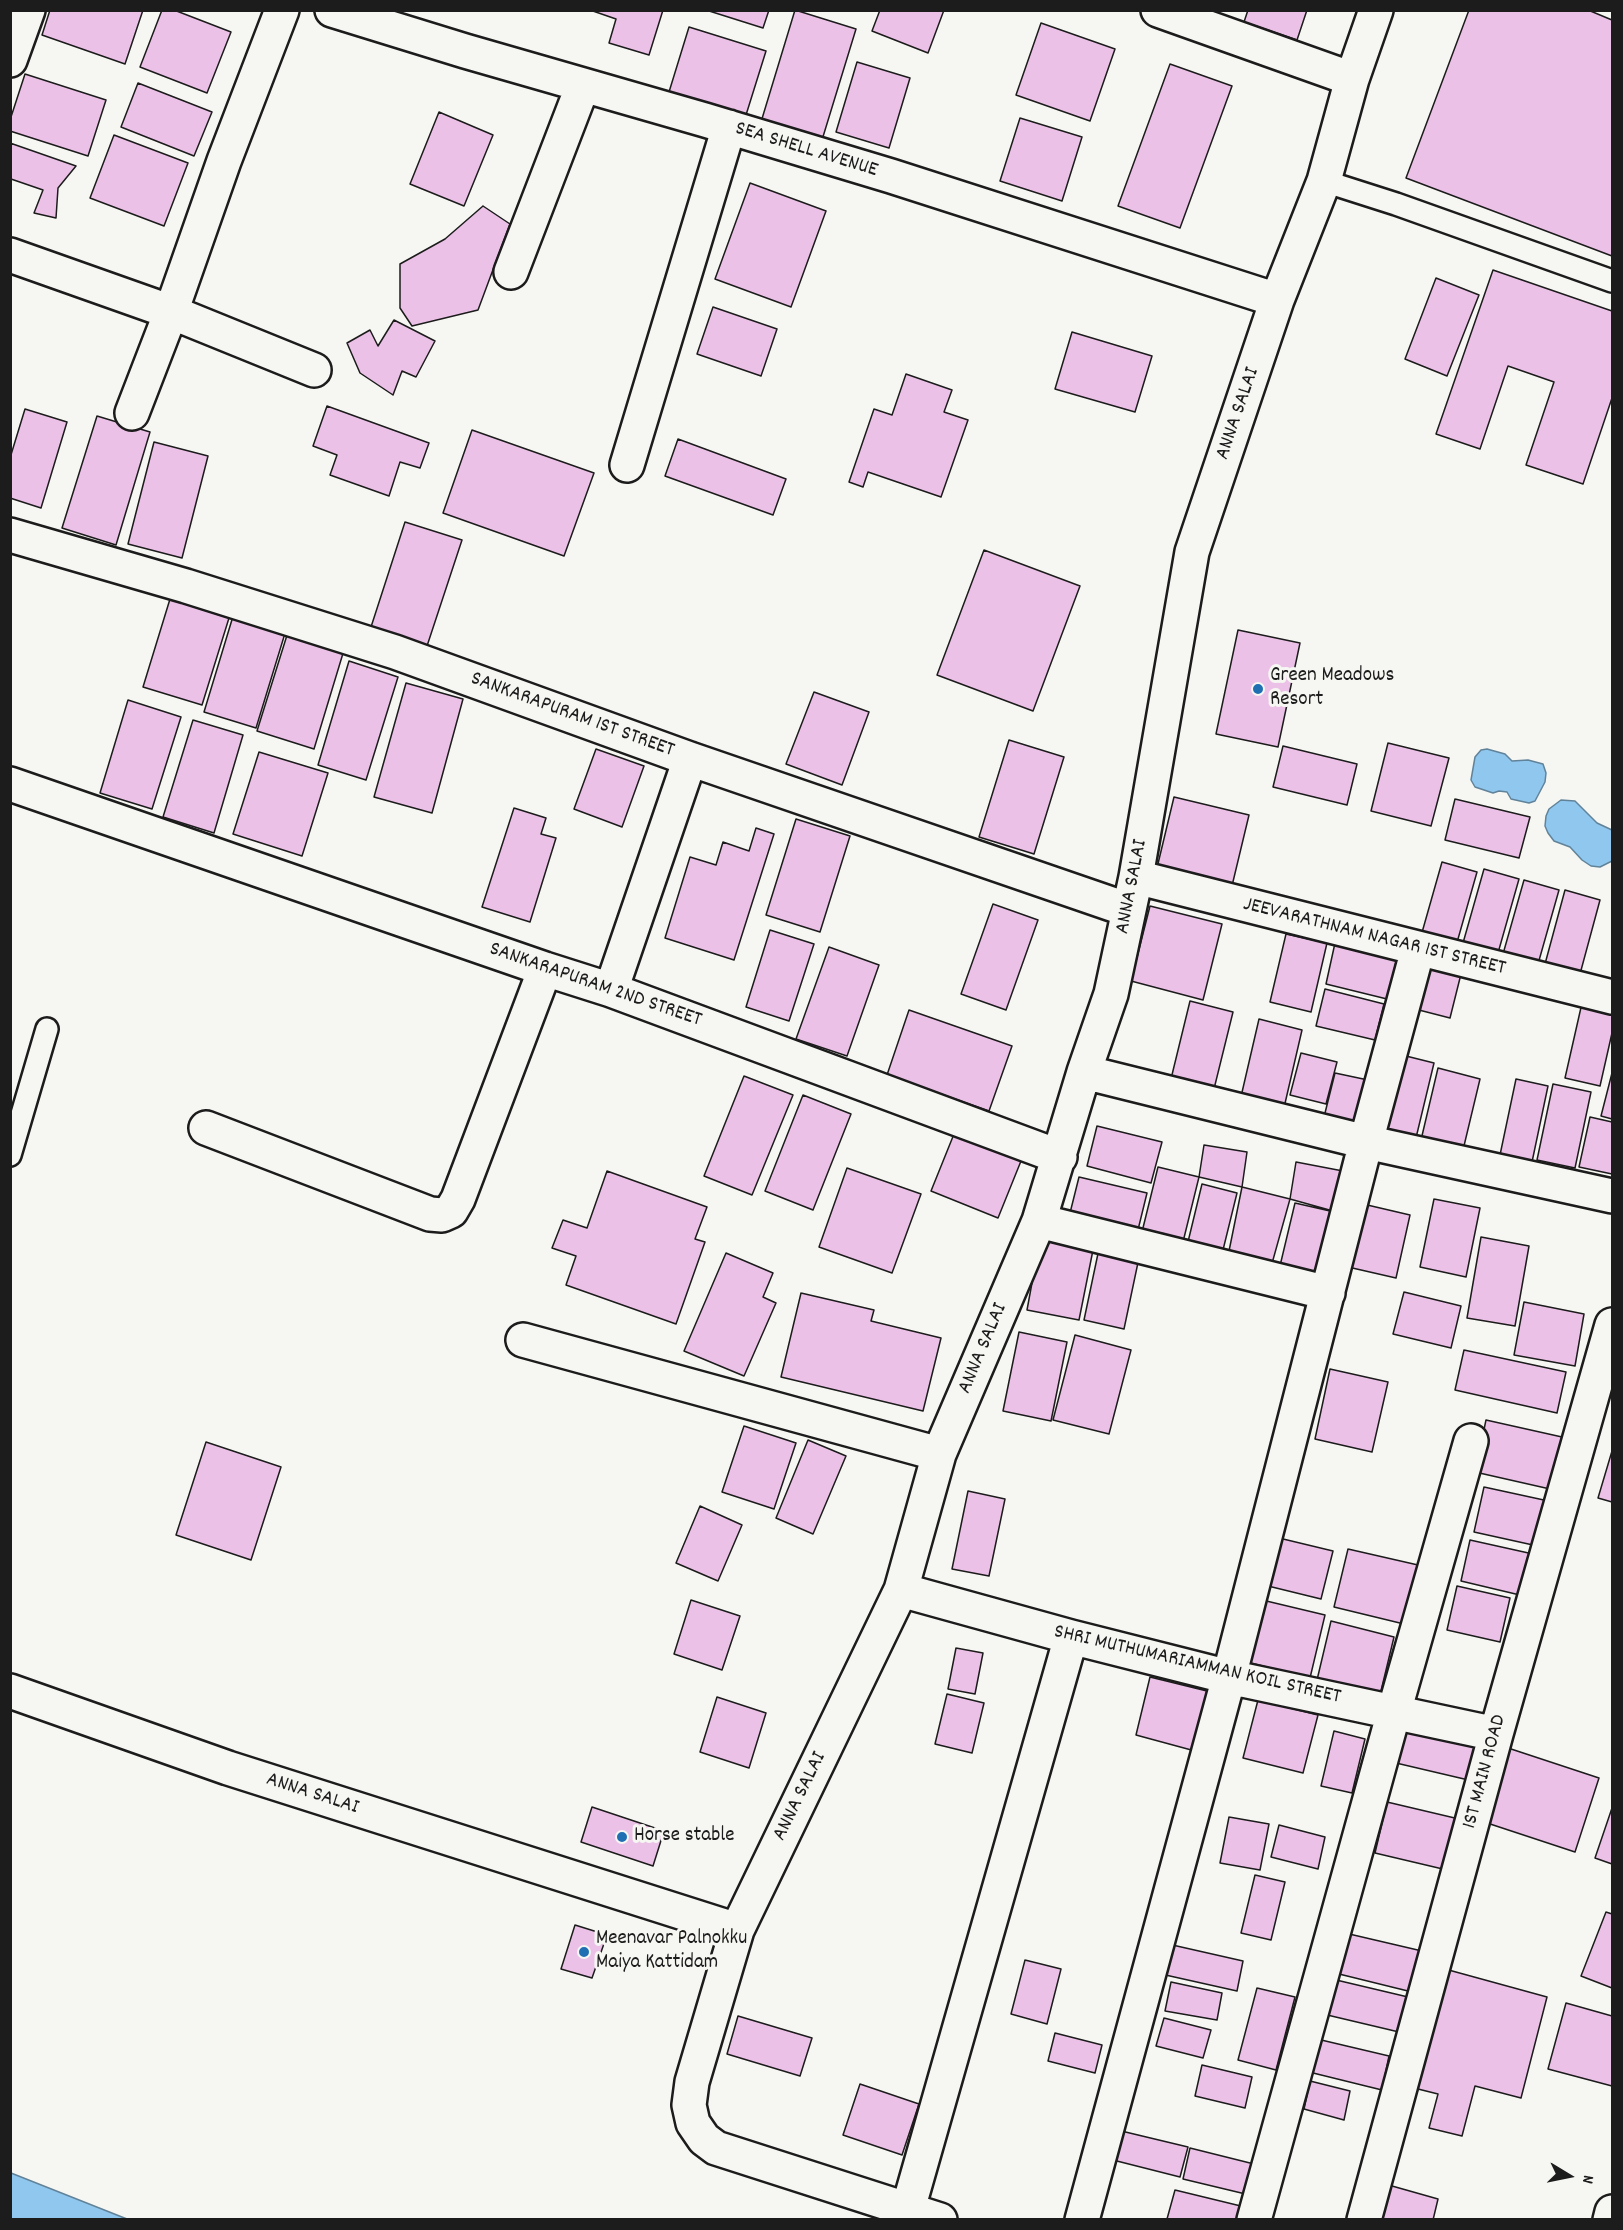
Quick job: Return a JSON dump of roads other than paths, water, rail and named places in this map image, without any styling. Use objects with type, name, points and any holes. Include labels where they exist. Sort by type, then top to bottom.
[{"type":"street","points":[[10,60],[28,10]]},
{"type":"street","points":[[132,413],[282,10]]},
{"type":"street","name":"SEA SHELL AVENUE","points":[[332,10],[729,127],[1102,242],[1277,300]]},
{"type":"street","points":[[1158,10],[1352,79]]},
{"type":"street","name":"ANNA SALAI","points":[[10,1691],[228,1768],[737,1930],[901,1590],[939,1454],[1039,1221],[1084,1072],[1111,994],[1136,877],[1192,552],[1277,300],[1324,181],[1352,79],[1376,10]]},
{"type":"street","points":[[511,272],[582,85]]},
{"type":"street","points":[[627,465],[729,127]]},
{"type":"street","points":[[10,255],[171,312],[314,370]]},
{"type":"street","name":"SANKARAPURAM 1ST STREET","points":[[10,535],[186,586],[395,652],[690,759],[1129,910]]},
{"type":"street","points":[[611,990],[690,759]]},
{"type":"street","name":"SANKARAPURAM 2ND STREET","points":[[10,784],[611,990],[1060,1157]]},
{"type":"street","name":"JEEVARATHNAM NAGAR 1ST STREET","points":[[1136,877],[1418,950],[1612,997]]},
{"type":"street","points":[[1082,2220],[1229,1677],[1366,1142],[1418,950]]},
{"type":"street","points":[[206,1128],[430,1214],[442,1215],[451,1210],[462,1188],[545,969]]},
{"type":"street","points":[[1084,1072],[1366,1142],[1612,1196]]},
{"type":"street","points":[[1039,1221],[1328,1293]]},
{"type":"street","name":"1ST MAIN ROAD","points":[[1364,2220],[1496,1734],[1612,1325]]},
{"type":"street","points":[[523,1340],[939,1454]]},
{"type":"street","points":[[1254,2220],[1471,1441]]},
{"type":"street","name":"SHRI MUTHUMARIAMMAN KOIL STREET","points":[[901,1590],[1071,1637],[1229,1677],[1496,1734]]},
{"type":"street","points":[[908,2209],[1071,1637]]},
{"type":"street","points":[[737,1930],[693,2082],[689,2105],[693,2123],[704,2139],[716,2148],[940,2220]]},
{"type":"street","points":[[1610,2220],[1612,2212]]},
{"type":"lane","points":[[1324,181],[1396,204],[1612,281]]},
{"type":"lane","points":[[10,1155],[47,1029]]},
{"type":"water","points":[[1487,749],[1505,754],[1512,761],[1528,760],[1543,764],[1546,773],[1545,782],[1535,801],[1529,803],[1511,799],[1507,792],[1493,793],[1475,787],[1471,780],[1475,757],[1481,750]]},
{"type":"water","points":[[1561,800],[1575,801],[1597,823],[1612,830],[1612,861],[1600,867],[1591,866],[1570,847],[1554,841],[1545,826],[1546,816],[1549,809]]},
{"type":"water","points":[[11,2173],[127,2219],[11,2219]]},
{"type":"place","name":"Green Meadows Resort","points":[[1258,689]]},
{"type":"place","name":"Horse stable","points":[[622,1837]]},
{"type":"place","name":"Meenavar Palnokku Maiya Kattidam","points":[[584,1952]]}]
